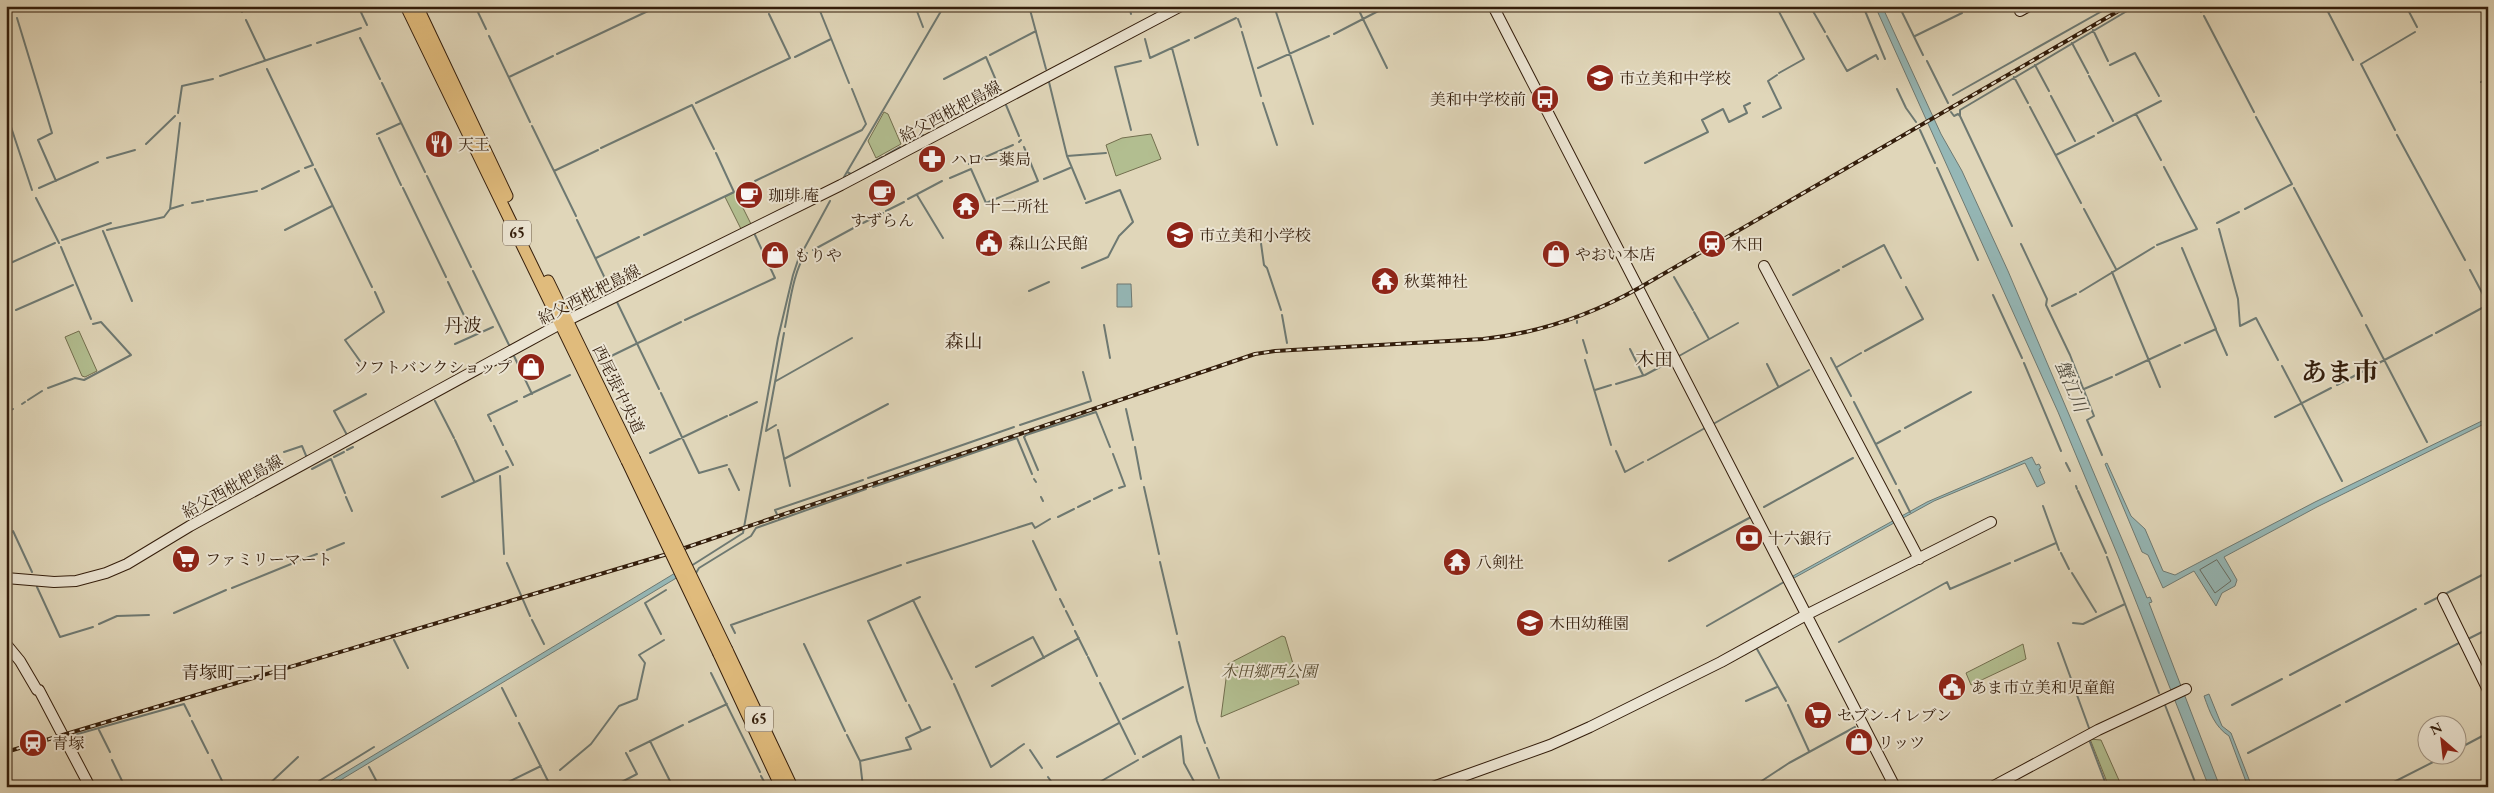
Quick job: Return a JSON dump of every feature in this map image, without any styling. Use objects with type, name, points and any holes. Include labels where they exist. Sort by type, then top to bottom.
[{"type":"main road","name":"西尾張中央道","points":[[406,6],[564,322]]},
{"type":"main road","name":"西尾張中央道","points":[[416,6],[630,460],[723,652],[792,787]]},
{"type":"main road","name":"西尾張中央道","points":[[723,652],[781,787]]},
{"type":"street","name":"給父西枇杷島線","points":[[6,578],[54,582],[76,581],[106,573],[564,322],[841,186],[1181,6]]},
{"type":"street","points":[[1493,6],[1895,787]]},
{"type":"street","points":[[1764,266],[1919,559]]},
{"type":"street","points":[[1433,787],[1550,745],[1590,727],[1721,662],[1806,614],[1991,522]]},
{"type":"street","points":[[2443,598],[2488,690]]},
{"type":"street","points":[[6,644],[20,661],[37,690],[39,690],[90,787]]},
{"type":"street","points":[[1992,787],[2098,730],[2186,689]]},
{"type":"green space","points":[[884,112],[888,114],[901,144],[876,158],[868,141]]},
{"type":"green space","points":[[1151,134],[1161,159],[1116,176],[1106,145],[1122,138]]},
{"type":"green space","points":[[735,192],[752,226],[742,231],[725,197]]},
{"type":"green space","points":[[79,331],[97,371],[85,377],[82,376],[65,337]]},
{"type":"green space","name":"木田郷西公園","points":[[1282,636],[1285,637],[1299,684],[1221,717],[1228,664]]},
{"type":"green space","points":[[2023,644],[2026,659],[1971,685],[1966,673]]},
{"type":"green space","points":[[2090,739],[2101,740],[2122,787],[2109,787]]},
{"type":"water","points":[[1875,6],[1882,6],[1941,134],[1962,171],[2008,271],[2147,598],[2150,597],[2152,602],[2149,603],[2220,787],[2209,787],[2118,556],[2058,412]]},
{"type":"water","points":[[1117,284],[1131,284],[1132,307],[1117,307]]},
{"type":"water","points":[[2488,418],[2488,422],[2317,507],[2224,557],[2237,580],[2235,586],[2222,593],[2216,606],[2194,571],[2163,588],[2148,555],[2142,552],[2105,464],[2107,463],[2131,516],[2145,529],[2163,571],[2175,575],[2315,502]]},
{"type":"water","points":[[2032,457],[2036,465],[2039,464],[2041,468],[2039,469],[2045,483],[2037,487],[2025,463],[1934,501],[1794,578],[1793,576],[1927,502]]},
{"type":"water","points":[[690,564],[693,568],[329,787],[321,787]]},
{"type":"water","points":[[2209,694],[2222,726],[2231,733],[2252,787],[2248,787],[2229,736],[2220,728],[2211,714],[2204,696]]},
{"type":"waterway","points":[[14,6],[15,11]]},
{"type":"waterway","points":[[239,6],[242,12]]},
{"type":"waterway","points":[[358,6],[367,25]]},
{"type":"waterway","points":[[475,6],[486,29]]},
{"type":"waterway","points":[[651,9],[657,6]]},
{"type":"waterway","points":[[818,6],[849,83]]},
{"type":"waterway","points":[[915,6],[923,27]]},
{"type":"waterway","points":[[844,177],[944,6]]},
{"type":"waterway","points":[[1029,6],[1046,69]]},
{"type":"waterway","points":[[1129,6],[1131,14]]},
{"type":"waterway","points":[[1274,6],[1313,124]]},
{"type":"waterway","points":[[1357,6],[1363,19]]},
{"type":"waterway","points":[[1334,34],[1388,6]]},
{"type":"waterway","points":[[1776,6],[1804,59],[1779,73]]},
{"type":"waterway","points":[[1810,6],[1825,32]]},
{"type":"waterway","points":[[1863,6],[1885,59]]},
{"type":"waterway","points":[[1899,6],[1923,55]]},
{"type":"waterway","points":[[1967,10],[1975,6]]},
{"type":"waterway","points":[[1953,95],[2111,6]]},
{"type":"waterway","points":[[2198,6],[2201,12]]},
{"type":"waterway","points":[[2325,6],[2353,60]]},
{"type":"waterway","points":[[2328,12],[2338,6]]},
{"type":"waterway","points":[[2406,6],[2417,27]]},
{"type":"waterway","points":[[1960,116],[1960,110],[2132,8]]},
{"type":"waterway","points":[[557,54],[648,11]]},
{"type":"waterway","points":[[1915,36],[1962,13]]},
{"type":"waterway","points":[[696,103],[790,58],[769,14]]},
{"type":"waterway","points":[[2204,16],[2254,112]]},
{"type":"waterway","points":[[17,18],[52,133],[38,140],[56,181]]},
{"type":"waterway","points":[[1195,38],[1236,18]]},
{"type":"waterway","points":[[1238,19],[1241,27]]},
{"type":"waterway","points":[[1363,19],[1387,68]]},
{"type":"waterway","points":[[246,20],[265,60]]},
{"type":"waterway","points":[[317,43],[361,28]]},
{"type":"waterway","points":[[2093,30],[2108,61]]},
{"type":"waterway","points":[[990,55],[1036,31]]},
{"type":"waterway","points":[[1242,32],[1261,96]]},
{"type":"waterway","points":[[2395,130],[2361,64],[2415,32]]},
{"type":"waterway","points":[[489,36],[530,122]]},
{"type":"waterway","points":[[1258,68],[1329,36]]},
{"type":"waterway","points":[[1827,36],[1847,71],[1876,55],[1878,59]]},
{"type":"waterway","points":[[360,38],[380,79]]},
{"type":"waterway","points":[[795,57],[831,39]]},
{"type":"waterway","points":[[1145,39],[1150,58],[1189,40]]},
{"type":"waterway","points":[[2072,43],[2088,73]]},
{"type":"waterway","points":[[220,76],[311,45]]},
{"type":"waterway","points":[[1172,48],[1198,145]]},
{"type":"waterway","points":[[2110,65],[2135,53],[2159,96]]},
{"type":"waterway","points":[[509,77],[553,56]]},
{"type":"waterway","points":[[944,79],[986,57],[1001,92]]},
{"type":"waterway","points":[[1131,130],[1115,67],[1141,61]]},
{"type":"waterway","points":[[1927,61],[1948,103]]},
{"type":"waterway","points":[[2035,65],[2049,91]]},
{"type":"waterway","points":[[267,69],[313,165],[305,168]]},
{"type":"waterway","points":[[1763,117],[1781,108],[1768,81],[1777,75]]},
{"type":"waterway","points":[[2089,76],[2113,121]]},
{"type":"waterway","points":[[2014,77],[2028,103]]},
{"type":"waterway","points":[[2481,82],[2488,78]]},
{"type":"waterway","points":[[178,113],[182,86],[213,79]]},
{"type":"waterway","points":[[1049,82],[1067,156],[1085,199]]},
{"type":"waterway","points":[[382,83],[425,172]]},
{"type":"waterway","points":[[2484,87],[2488,94]]},
{"type":"waterway","points":[[852,89],[866,124]]},
{"type":"waterway","points":[[1897,89],[1906,108],[1916,122]]},
{"type":"waterway","points":[[2051,96],[2075,141]]},
{"type":"waterway","points":[[2098,133],[2161,101]]},
{"type":"waterway","points":[[1263,103],[1277,145]]},
{"type":"waterway","points":[[1645,163],[1708,132],[1702,120],[1723,109],[1729,122],[1747,113],[1744,106],[1750,103]]},
{"type":"waterway","points":[[601,148],[692,105],[714,149]]},
{"type":"waterway","points":[[1006,105],[1019,136]]},
{"type":"waterway","points":[[2030,107],[2081,203]]},
{"type":"waterway","points":[[6,112],[32,190]]},
{"type":"waterway","points":[[1951,112],[1954,116],[1958,114],[1960,116],[2012,226]]},
{"type":"waterway","points":[[2136,114],[2161,160]]},
{"type":"waterway","points":[[146,144],[175,116]]},
{"type":"waterway","points":[[2245,209],[2292,184],[2256,117]]},
{"type":"waterway","points":[[170,209],[180,123]]},
{"type":"waterway","points":[[377,134],[401,123]]},
{"type":"waterway","points":[[755,181],[862,130],[866,124]]},
{"type":"waterway","points":[[532,126],[576,216]]},
{"type":"waterway","points":[[1920,130],[1935,163]]},
{"type":"waterway","points":[[904,146],[923,135]]},
{"type":"waterway","points":[[2397,135],[2465,260]]},
{"type":"waterway","points":[[2056,155],[2094,136]]},
{"type":"waterway","points":[[379,138],[401,185]]},
{"type":"waterway","points":[[969,164],[1013,145]]},
{"type":"waterway","points":[[886,155],[900,147]]},
{"type":"waterway","points":[[950,178],[971,169],[986,203],[1038,181],[1024,147]]},
{"type":"waterway","points":[[107,158],[135,150]]},
{"type":"waterway","points":[[554,171],[598,150]]},
{"type":"waterway","points":[[644,235],[734,192],[716,153]]},
{"type":"waterway","points":[[1067,156],[1106,153]]},
{"type":"waterway","points":[[873,162],[882,157]]},
{"type":"waterway","points":[[39,188],[98,162]]},
{"type":"waterway","points":[[847,172],[851,174],[869,164]]},
{"type":"waterway","points":[[2157,245],[2197,229],[2164,167]]},
{"type":"waterway","points":[[1044,179],[1070,168]]},
{"type":"waterway","points":[[1937,168],[1978,260]]},
{"type":"waterway","points":[[315,169],[372,287]]},
{"type":"waterway","points":[[262,189],[299,171]]},
{"type":"waterway","points":[[427,176],[471,267]]},
{"type":"waterway","points":[[908,199],[942,181]]},
{"type":"waterway","points":[[403,188],[446,277]]},
{"type":"waterway","points":[[2294,188],[2362,316]]},
{"type":"waterway","points":[[1082,268],[1108,257],[1119,236],[1133,222],[1120,190],[1086,203]]},
{"type":"waterway","points":[[207,200],[257,191]]},
{"type":"waterway","points":[[917,195],[943,238]]},
{"type":"waterway","points":[[36,198],[59,243]]},
{"type":"waterway","points":[[192,203],[203,201]]},
{"type":"waterway","points":[[691,566],[743,533],[778,338],[793,275],[798,260],[830,201]]},
{"type":"waterway","points":[[886,211],[904,202]]},
{"type":"waterway","points":[[107,230],[164,217],[170,209],[183,205]]},
{"type":"waterway","points":[[285,230],[332,206]]},
{"type":"waterway","points":[[2084,209],[2116,269]]},
{"type":"waterway","points":[[2217,223],[2239,212]]},
{"type":"waterway","points":[[863,223],[883,213]]},
{"type":"waterway","points":[[577,220],[612,293]]},
{"type":"waterway","points":[[62,240],[111,223]]},
{"type":"waterway","points":[[813,250],[859,225]]},
{"type":"waterway","points":[[1259,229],[1264,265],[1267,268],[1281,310]]},
{"type":"waterway","points":[[2219,229],[2238,299],[2240,326],[2256,318],[2278,360]]},
{"type":"waterway","points":[[103,231],[132,301]]},
{"type":"waterway","points":[[685,320],[775,278],[755,235]]},
{"type":"waterway","points":[[596,258],[639,237]]},
{"type":"waterway","points":[[6,265],[55,243]]},
{"type":"waterway","name":"蟹江川","points":[[2021,244],[2047,299],[2046,305],[2070,355],[2094,416],[2087,420],[2102,455]]},
{"type":"waterway","points":[[1843,267],[1884,245],[1901,278]]},
{"type":"waterway","points":[[61,247],[91,319]]},
{"type":"waterway","points":[[2080,292],[2154,247]]},
{"type":"waterway","points":[[2182,248],[2216,329],[2185,343]]},
{"type":"waterway","points":[[785,327],[795,277],[802,259],[807,253]]},
{"type":"waterway","points":[[1793,295],[1839,270]]},
{"type":"waterway","points":[[2470,270],[2488,304]]},
{"type":"waterway","points":[[473,271],[509,345]]},
{"type":"waterway","points":[[2112,272],[2160,387]]},
{"type":"waterway","points":[[1674,277],[1693,310]]},
{"type":"waterway","points":[[448,282],[472,332]]},
{"type":"waterway","points":[[1029,291],[1049,282]]},
{"type":"waterway","points":[[16,310],[73,285]]},
{"type":"waterway","points":[[1865,351],[1923,319],[1906,287]]},
{"type":"waterway","points":[[360,361],[345,340],[384,312],[375,292]]},
{"type":"waterway","points":[[2052,306],[2076,294]]},
{"type":"waterway","points":[[1993,295],[2022,358]]},
{"type":"waterway","points":[[617,302],[659,389]]},
{"type":"waterway","points":[[2436,333],[2482,308]]},
{"type":"waterway","points":[[1694,312],[1709,339]]},
{"type":"waterway","points":[[1282,315],[1287,343]]},
{"type":"waterway","points":[[48,388],[75,378],[84,380],[131,355],[101,322],[93,324]]},
{"type":"waterway","points":[[601,361],[681,322]]},
{"type":"waterway","points":[[1679,356],[1738,323]]},
{"type":"waterway","points":[[1104,325],[1110,358]]},
{"type":"waterway","points":[[2366,325],[2427,442]]},
{"type":"waterway","points":[[455,344],[493,327]]},
{"type":"waterway","points":[[2216,330],[2227,355]]},
{"type":"waterway","points":[[766,431],[784,333]]},
{"type":"waterway","points":[[2337,385],[2432,335]]},
{"type":"waterway","points":[[776,381],[852,338]]},
{"type":"waterway","points":[[1583,340],[1587,353]]},
{"type":"waterway","points":[[2116,375],[2180,345]]},
{"type":"waterway","points":[[1630,349],[1643,375]]},
{"type":"waterway","points":[[1837,367],[1861,353]]},
{"type":"waterway","points":[[514,356],[532,394]]},
{"type":"waterway","points":[[1831,358],[1851,396]]},
{"type":"waterway","points":[[1585,360],[1611,445]]},
{"type":"waterway","points":[[1616,384],[1645,375],[1671,361]]},
{"type":"waterway","points":[[2024,363],[2061,451]]},
{"type":"waterway","points":[[1767,364],[1778,386]]},
{"type":"waterway","points":[[2282,366],[2342,481]]},
{"type":"waterway","points":[[1715,423],[1809,370]]},
{"type":"waterway","points":[[1020,425],[1091,401],[1083,372]]},
{"type":"waterway","points":[[524,397],[570,375]]},
{"type":"waterway","name":"蟹江川","points":[[2084,389],[2112,377]]},
{"type":"waterway","points":[[1595,390],[1611,385]]},
{"type":"waterway","points":[[2275,417],[2331,388]]},
{"type":"waterway","points":[[28,400],[42,391]]},
{"type":"waterway","points":[[1905,428],[1971,392]]},
{"type":"waterway","points":[[661,393],[699,473],[727,465]]},
{"type":"waterway","points":[[347,435],[334,411],[366,394]]},
{"type":"waterway","points":[[435,401],[454,438]]},
{"type":"waterway","points":[[491,421],[488,415],[517,401]]},
{"type":"waterway","points":[[730,415],[757,402]]},
{"type":"waterway","points":[[1854,402],[1896,484]]},
{"type":"waterway","points":[[784,459],[888,404]]},
{"type":"waterway","points":[[8,412],[13,409]]},
{"type":"waterway","points":[[1126,409],[1133,440]]},
{"type":"waterway","points":[[1038,470],[1024,437],[1096,412],[1110,447]]},
{"type":"waterway","points":[[650,453],[727,416]]},
{"type":"waterway","points":[[766,431],[776,425]]},
{"type":"waterway","points":[[494,426],[503,445]]},
{"type":"waterway","points":[[868,478],[1014,427]]},
{"type":"waterway","points":[[1648,460],[1705,428]]},
{"type":"waterway","points":[[778,430],[790,486]]},
{"type":"waterway","points":[[1876,444],[1900,431]]},
{"type":"waterway","points":[[873,487],[1017,438],[1032,474]]},
{"type":"waterway","points":[[455,440],[474,481]]},
{"type":"waterway","points":[[284,452],[302,446],[307,458]]},
{"type":"waterway","points":[[347,450],[353,447]]},
{"type":"waterway","points":[[1135,447],[1141,479]]},
{"type":"waterway","points":[[506,451],[513,465]]},
{"type":"waterway","points":[[1616,451],[1625,472],[1643,462]]},
{"type":"waterway","points":[[334,457],[344,452]]},
{"type":"waterway","points":[[1113,454],[1125,486],[1119,488]]},
{"type":"waterway","points":[[1764,507],[1853,458]]},
{"type":"waterway","points":[[312,469],[331,459],[345,493]]},
{"type":"waterway","points":[[2066,463],[2070,471]]},
{"type":"waterway","points":[[442,497],[508,467]]},
{"type":"waterway","points":[[729,469],[739,490]]},
{"type":"waterway","points":[[500,476],[504,554]]},
{"type":"waterway","points":[[779,519],[775,510],[863,480]]},
{"type":"waterway","points":[[1144,487],[1159,554]]},
{"type":"waterway","points":[[696,573],[699,568],[751,536],[756,528],[866,489]]},
{"type":"waterway","points":[[1094,499],[1112,490]]},
{"type":"waterway","points":[[1899,490],[1910,512]]},
{"type":"waterway","points":[[2078,491],[2106,553]]},
{"type":"waterway","points":[[346,497],[352,511]]},
{"type":"waterway","points":[[1041,497],[1043,501]]},
{"type":"waterway","points":[[1078,507],[1090,501]]},
{"type":"waterway","points":[[2043,506],[2059,550]]},
{"type":"waterway","points":[[1058,517],[1074,509]]},
{"type":"waterway","points":[[1669,561],[1751,517]]},
{"type":"waterway","points":[[907,563],[1032,523],[1035,528],[1050,519]]},
{"type":"waterway","points":[[6,535],[13,531],[32,572]]},
{"type":"waterway","points":[[1033,541],[1056,590]]},
{"type":"waterway","points":[[327,550],[344,543]]},
{"type":"waterway","points":[[2015,561],[2056,543]]},
{"type":"waterway","points":[[2061,553],[2069,569]]},
{"type":"waterway","points":[[301,560],[317,554]]},
{"type":"waterway","points":[[2107,557],[2159,693]]},
{"type":"waterway","points":[[232,588],[296,562]]},
{"type":"waterway","points":[[1160,562],[1177,634]]},
{"type":"waterway","points":[[507,563],[530,616]]},
{"type":"waterway","points":[[1839,642],[1947,582],[1950,589],[2010,563]]},
{"type":"waterway","points":[[735,633],[731,625],[901,565]]},
{"type":"waterway","points":[[2445,594],[2488,572]]},
{"type":"waterway","points":[[2072,573],[2096,612]]},
{"type":"waterway","points":[[1707,626],[1784,582]]},
{"type":"waterway","points":[[37,587],[60,637],[93,627]]},
{"type":"waterway","points":[[174,613],[226,590]]},
{"type":"waterway","points":[[661,634],[645,603],[666,590]]},
{"type":"waterway","points":[[906,701],[868,621],[920,597]]},
{"type":"waterway","points":[[2425,604],[2439,597]]},
{"type":"waterway","points":[[1060,599],[1064,607]]},
{"type":"waterway","points":[[913,600],[952,679]]},
{"type":"waterway","points":[[2073,623],[2083,624],[2125,604]]},
{"type":"waterway","points":[[2290,675],[2416,609]]},
{"type":"waterway","points":[[1066,611],[1073,625]]},
{"type":"waterway","points":[[99,624],[117,616],[149,615]]},
{"type":"waterway","points":[[532,620],[544,644]]},
{"type":"waterway","points":[[2470,638],[2488,629]]},
{"type":"waterway","points":[[1075,631],[1087,655]]},
{"type":"waterway","points":[[976,667],[1033,637],[1044,658]]},
{"type":"waterway","points":[[992,686],[1079,638]]},
{"type":"waterway","points":[[394,640],[408,668]]},
{"type":"waterway","points":[[560,770],[591,744],[619,706],[637,699],[645,663],[639,655],[664,640]]},
{"type":"waterway","points":[[1179,642],[1197,721],[1205,743]]},
{"type":"waterway","points":[[2058,643],[2089,728]]},
{"type":"waterway","points":[[2346,702],[2459,643]]},
{"type":"waterway","points":[[804,644],[845,731]]},
{"type":"waterway","points":[[1757,649],[1786,701]]},
{"type":"waterway","points":[[1088,657],[1097,676]]},
{"type":"waterway","points":[[711,673],[760,772]]},
{"type":"waterway","points":[[2232,705],[2282,679]]},
{"type":"waterway","points":[[1100,683],[1135,754]]},
{"type":"waterway","points":[[954,684],[991,767],[1024,744]]},
{"type":"waterway","points":[[1123,719],[1183,687]]},
{"type":"waterway","points":[[1746,701],[1777,687]]},
{"type":"waterway","points":[[502,688],[516,716]]},
{"type":"waterway","points":[[67,737],[184,704],[190,716]]},
{"type":"waterway","points":[[689,722],[727,704]]},
{"type":"waterway","points":[[909,705],[921,730]]},
{"type":"waterway","points":[[1788,705],[1809,751]]},
{"type":"waterway","points":[[2165,705],[2197,787]]},
{"type":"waterway","points":[[2248,753],[2340,705]]},
{"type":"waterway","points":[[192,721],[208,753]]},
{"type":"waterway","points":[[519,723],[551,787]]},
{"type":"waterway","points":[[1057,757],[1119,723]]},
{"type":"waterway","points":[[630,751],[683,725]]},
{"type":"waterway","points":[[860,761],[911,749],[906,738],[930,727]]},
{"type":"waterway","points":[[1754,786],[1789,763],[1855,727]]},
{"type":"waterway","points":[[99,730],[110,752]]},
{"type":"waterway","points":[[2466,745],[2488,733]]},
{"type":"waterway","points":[[847,735],[860,761],[863,787]]},
{"type":"waterway","points":[[1143,757],[1181,736],[1184,763],[1197,787]]},
{"type":"waterway","points":[[650,741],[673,787]]},
{"type":"waterway","points":[[2090,742],[2107,787]]},
{"type":"waterway","points":[[319,781],[374,747]]},
{"type":"waterway","points":[[1207,748],[1219,778]]},
{"type":"waterway","points":[[1030,750],[1042,768]]},
{"type":"waterway","points":[[612,787],[637,774],[626,753]]},
{"type":"waterway","points":[[266,787],[298,757]]},
{"type":"waterway","points":[[112,760],[125,787]]},
{"type":"waterway","points":[[212,760],[225,787]]},
{"type":"waterway","points":[[1091,787],[1138,760]]},
{"type":"waterway","points":[[498,787],[541,766]]},
{"type":"waterway","points":[[2386,786],[2425,766]]},
{"type":"waterway","points":[[369,767],[378,784]]},
{"type":"waterway","points":[[761,776],[767,787]]},
{"type":"waterway","points":[[1048,777],[1055,787]]},
{"type":"railway","points":[[6,752],[664,555],[1255,354],[1275,351],[1483,339],[1544,328],[1563,322],[1601,307],[1639,288],[2127,6]]},
{"type":"place","name":"市立美和中学校","points":[[1600,78]]},
{"type":"place","name":"美和中学校前","points":[[1545,99]]},
{"type":"place","name":"天王","points":[[439,144]]},
{"type":"place","name":"ハロー薬局","points":[[932,159]]},
{"type":"place","name":"すずらん","points":[[882,193]]},
{"type":"place","name":"珈琲 庵","points":[[749,195]]},
{"type":"place","name":"十二所社","points":[[966,206]]},
{"type":"place","name":"市立美和小学校","points":[[1180,235]]},
{"type":"place","name":"森山公民館","points":[[989,243]]},
{"type":"place","name":"木田","points":[[1712,244]]},
{"type":"place","name":"やおい本店","points":[[1556,254]]},
{"type":"place","name":"もりや","points":[[775,255]]},
{"type":"place","name":"秋葉神社","points":[[1385,281]]},
{"type":"place","name":"ソフトバンクショップ","points":[[531,367]]},
{"type":"place","name":"十六銀行","points":[[1749,538]]},
{"type":"place","name":"ファミリーマート","points":[[186,559]]},
{"type":"place","name":"八剣社","points":[[1457,562]]},
{"type":"place","name":"木田幼稚園","points":[[1530,623]]},
{"type":"place","name":"あま市立美和児童館","points":[[1952,687]]},
{"type":"place","name":"セブン-イレブン","points":[[1818,715]]},
{"type":"place","name":"リッツ","points":[[1859,742]]},
{"type":"place","name":"青塚","points":[[33,743]]},
{"type":"district","name":"丹波","points":[[463,325]]},
{"type":"district","name":"森山","points":[[964,341]]},
{"type":"district","name":"木田","points":[[1654,359]]},
{"type":"district","name":"あま市","points":[[2340,372]]},
{"type":"district","name":"青塚町二丁目","points":[[235,673]]}]
